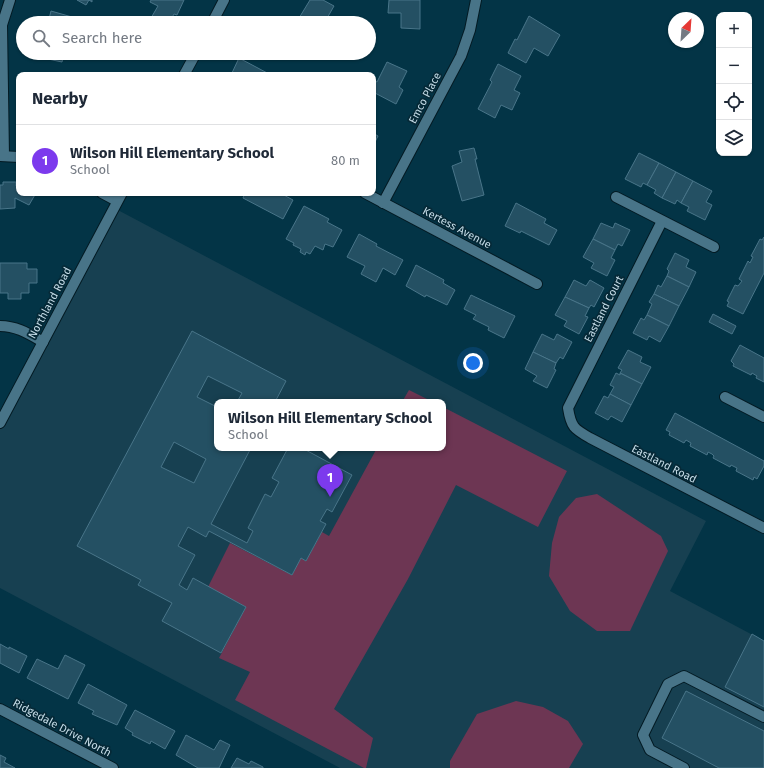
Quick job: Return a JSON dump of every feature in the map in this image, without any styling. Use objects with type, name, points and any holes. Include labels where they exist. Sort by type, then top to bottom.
[{"type":"street","points":[[10,0],[2,25],[2,156],[16,157]]},
{"type":"street","points":[[216,16],[224,0]]},
{"type":"street","name":"Emco Place","points":[[384,203],[461,56],[470,30],[476,0]]},
{"type":"street","points":[[186,72],[192,60]]},
{"type":"street","name":"Kertess Avenue","points":[[371,196],[537,284]]},
{"type":"street","name":"Northland Road","points":[[0,423],[120,197]]},
{"type":"street","points":[[616,197],[714,247]]},
{"type":"street","name":"Eastland Court","points":[[568,408],[662,221]]},
{"type":"street","points":[[0,326],[11,326],[43,342]]},
{"type":"street","points":[[725,397],[764,418]]},
{"type":"street","name":"Eastland Road","points":[[568,408],[569,418],[575,429],[764,528]]},
{"type":"street","points":[[684,768],[650,750],[643,735],[668,684],[684,676],[764,717]]},
{"type":"street","name":"Ridgedale Drive North","points":[[0,709],[114,768]]},
{"type":"shaded area","points":[[114,208],[706,521],[670,591],[764,641],[764,768],[340,768],[0,588],[0,423]]},
{"type":"shaded area","points":[[409,390],[427,399],[404,399]]},
{"type":"shaded area","points":[[446,409],[567,471],[538,527],[456,485],[408,579],[334,709],[373,738],[366,768],[235,700],[250,672],[219,658],[246,607],[208,587],[230,543],[292,575],[301,558],[306,561],[322,532],[329,536],[375,451],[446,451]]},
{"type":"shaded area","points":[[597,494],[661,536],[668,551],[630,631],[597,631],[570,611],[549,576],[552,543],[559,517],[576,498]]},
{"type":"shaded area","points":[[516,701],[543,707],[568,721],[583,744],[569,768],[450,768],[450,761],[477,714]]},
{"type":"building","points":[[77,0],[89,0],[86,5]]},
{"type":"building","points":[[151,0],[184,0],[177,15],[174,14],[173,16],[152,16],[158,6],[150,2]]},
{"type":"building","points":[[310,0],[323,0],[334,6],[328,16],[300,16]]},
{"type":"building","points":[[389,0],[420,0],[420,29],[401,28],[401,13],[388,13]]},
{"type":"building","points":[[51,11],[68,16],[50,16]]},
{"type":"building","points":[[529,16],[560,35],[548,56],[534,48],[526,63],[508,53],[515,39],[517,40]]},
{"type":"building","points":[[238,60],[243,60],[265,72],[232,72]]},
{"type":"building","points":[[387,62],[407,71],[399,87],[403,90],[396,104],[376,94],[377,82]]},
{"type":"building","points":[[498,64],[521,76],[514,90],[520,93],[512,110],[501,105],[495,118],[478,109],[492,82],[490,80]]},
{"type":"building","points":[[474,148],[477,159],[475,159],[484,195],[462,201],[452,166],[462,162],[459,151]]},
{"type":"building","points":[[639,153],[659,163],[647,185],[643,183],[641,187],[625,179]]},
{"type":"building","points":[[659,163],[676,172],[662,198],[654,193],[656,190],[647,185]]},
{"type":"building","points":[[676,172],[693,181],[681,203],[677,200],[675,204],[662,198]]},
{"type":"building","points":[[693,181],[712,191],[706,202],[712,205],[705,220],[687,211],[689,207],[681,203]]},
{"type":"building","points":[[3,182],[16,182],[16,196],[34,196],[29,205],[15,198],[15,208],[0,209],[0,185],[3,185]]},
{"type":"building","points":[[244,196],[286,196],[293,200],[283,219],[243,198]]},
{"type":"building","points":[[516,203],[546,219],[544,223],[557,230],[549,245],[521,231],[520,233],[505,226]]},
{"type":"building","points":[[304,206],[329,219],[327,222],[342,230],[333,247],[325,244],[323,250],[315,246],[310,254],[306,252],[305,255],[300,252],[301,249],[293,245],[294,243],[286,239]]},
{"type":"building","points":[[601,223],[613,228],[615,223],[630,230],[622,246],[618,244],[615,250],[593,239]]},
{"type":"building","points":[[359,234],[377,244],[376,246],[403,260],[395,275],[383,268],[376,282],[361,274],[365,266],[347,257]]},
{"type":"building","points":[[764,237],[764,273],[743,314],[727,306],[729,302],[727,301],[735,285],[738,286],[742,281],[739,279],[748,261],[750,263],[753,257],[751,256],[760,239],[762,240]]},
{"type":"building","points":[[593,239],[615,250],[611,258],[615,260],[607,276],[591,268],[594,263],[583,257]]},
{"type":"building","points":[[675,253],[689,260],[686,267],[696,272],[689,287],[667,276],[669,271],[667,269]]},
{"type":"building","points":[[0,263],[27,263],[27,269],[37,269],[37,283],[29,283],[29,293],[21,293],[21,299],[8,299],[8,293],[0,293]]},
{"type":"building","points":[[416,265],[444,280],[443,283],[455,290],[447,305],[426,295],[425,297],[406,286]]},
{"type":"building","points":[[667,276],[689,287],[679,306],[654,294],[658,285],[661,287]]},
{"type":"building","points":[[574,280],[586,286],[590,280],[604,288],[594,307],[591,305],[589,308],[565,297]]},
{"type":"building","points":[[654,294],[679,306],[669,326],[647,315],[652,304],[649,302]]},
{"type":"building","points":[[471,295],[515,316],[504,338],[488,330],[489,327],[473,319],[476,315],[464,309]]},
{"type":"building","points":[[565,297],[589,308],[585,316],[588,317],[579,334],[564,326],[567,321],[555,315]]},
{"type":"building","points":[[713,314],[736,326],[732,334],[709,322]]},
{"type":"building","points":[[647,315],[669,326],[660,342],[649,336],[647,340],[633,333],[641,318],[644,320]]},
{"type":"building","points":[[192,331],[286,381],[277,399],[239,399],[242,393],[208,376],[197,397],[214,406],[214,451],[249,451],[211,524],[247,543],[253,531],[248,528],[265,494],[271,497],[279,482],[272,478],[286,451],[308,451],[352,475],[332,512],[327,509],[320,521],[326,524],[306,561],[301,558],[292,575],[209,531],[206,537],[188,527],[178,546],[195,555],[179,585],[187,590],[193,578],[246,607],[221,653],[162,621],[172,603],[138,585],[141,580],[77,546]],"holes":[[[174,442],[206,459],[194,483],[161,467]]]},
{"type":"building","points":[[542,334],[554,340],[557,334],[572,342],[563,359],[560,357],[556,363],[533,352]]},
{"type":"building","points":[[740,345],[764,358],[764,382],[756,378],[757,376],[752,373],[751,375],[733,366],[734,364],[731,361]]},
{"type":"building","points":[[628,350],[642,357],[640,362],[651,367],[642,384],[620,373],[622,370],[618,368]]},
{"type":"building","points":[[533,352],[556,363],[554,369],[556,370],[547,388],[533,381],[537,376],[525,369]]},
{"type":"building","points":[[616,373],[620,375],[620,373],[642,384],[631,405],[610,394],[614,387],[610,385]]},
{"type":"building","points":[[610,394],[631,405],[622,422],[611,416],[608,420],[595,413],[604,396],[608,398]]},
{"type":"building","points":[[675,413],[764,461],[764,466],[757,479],[754,477],[753,480],[736,471],[737,468],[731,465],[730,467],[713,458],[714,456],[712,454],[708,452],[707,455],[690,446],[691,443],[686,440],[684,443],[669,435],[670,432],[666,430]]},
{"type":"building","points":[[752,634],[764,641],[764,707],[725,687]]},
{"type":"building","points":[[0,644],[27,656],[19,673],[0,663]]},
{"type":"building","points":[[65,655],[85,665],[68,699],[27,678],[37,659],[58,669]]},
{"type":"building","points":[[88,684],[127,705],[117,725],[92,714],[94,711],[78,703]]},
{"type":"building","points":[[686,691],[764,731],[764,768],[719,768],[662,738]]},
{"type":"building","points":[[135,710],[175,731],[165,749],[151,741],[150,744],[132,735],[133,733],[125,728]]},
{"type":"building","points":[[186,735],[214,750],[220,740],[230,745],[219,768],[198,768],[176,755]]},
{"type":"building","points":[[0,755],[6,758],[4,762],[15,768],[0,768]]},
{"type":"building","points":[[237,758],[249,764],[251,761],[263,768],[231,768]]},
{"type":"place","name":"Wilson Hill Elementary School","points":[[330,497]]}]
